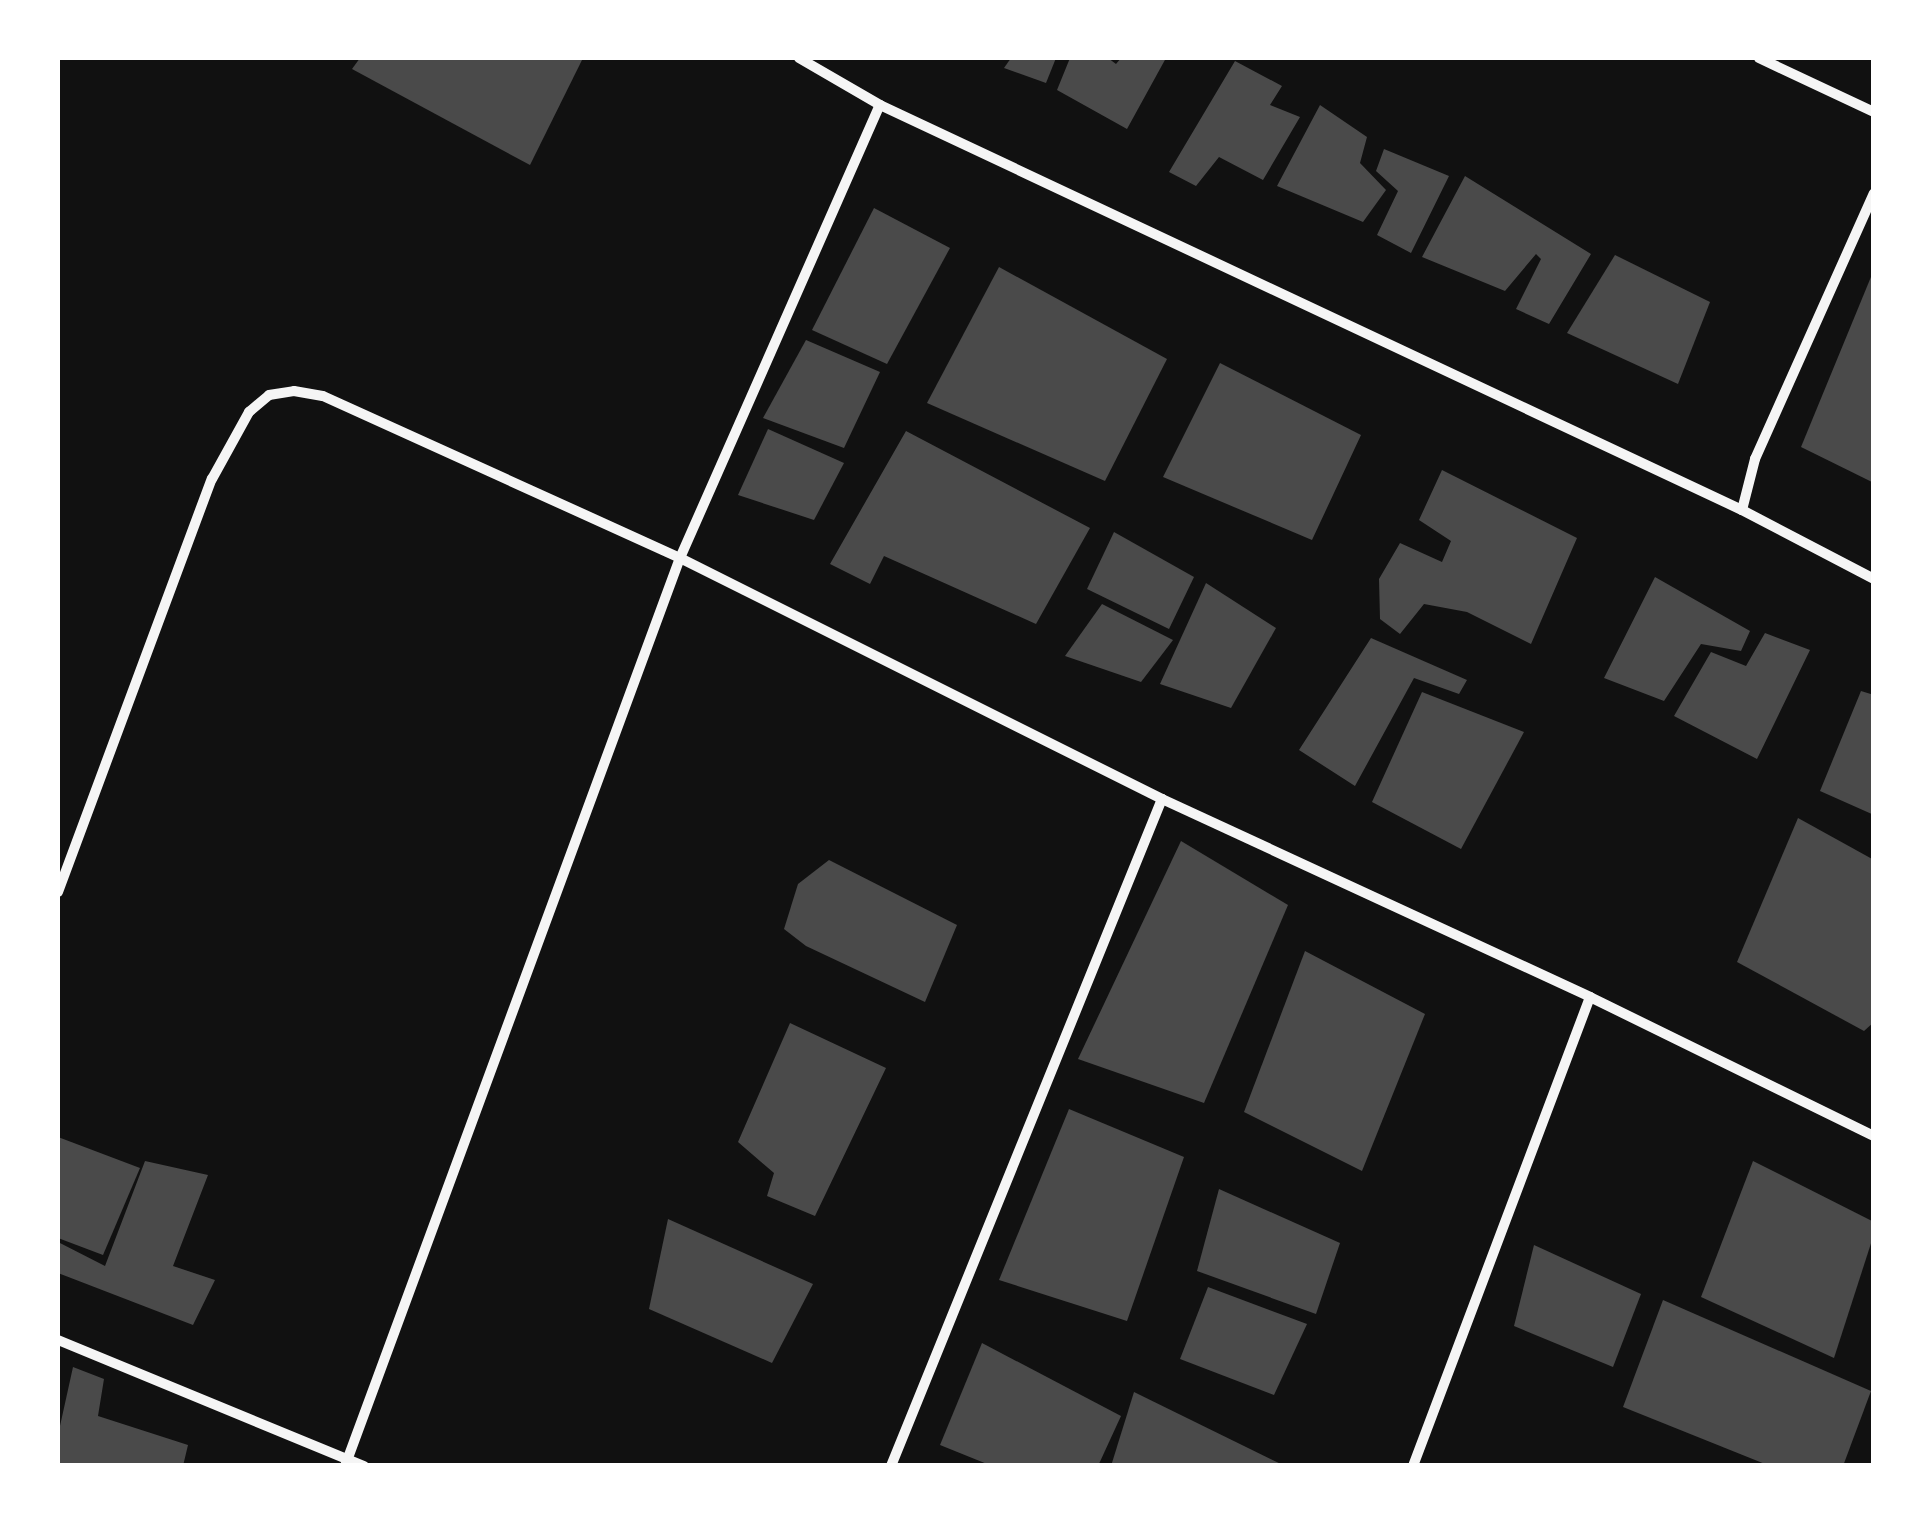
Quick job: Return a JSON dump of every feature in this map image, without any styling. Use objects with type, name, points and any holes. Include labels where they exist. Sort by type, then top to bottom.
[{"type":"street","points":[[799,58],[880,105],[1742,510],[1874,579]]},
{"type":"street","points":[[1759,58],[1874,112]]},
{"type":"street","points":[[347,1462],[680,558],[880,105]]},
{"type":"street","points":[[1742,510],[1756,460],[1874,193]]},
{"type":"street","points":[[58,892],[212,479],[233,434],[248,412],[270,395],[294,391],[323,396],[680,558],[1162,798],[1590,997],[1874,1136]]},
{"type":"street","points":[[890,1466],[1162,798]]},
{"type":"street","points":[[1413,1466],[1590,997]]},
{"type":"street","points":[[58,1340],[364,1466]]},
{"type":"building","points":[[360,58],[583,58],[530,165],[352,69]]},
{"type":"building","points":[[1011,58],[1056,58],[1046,83],[1004,68]]},
{"type":"building","points":[[1070,58],[1108,58],[1116,64],[1121,58],[1166,58],[1127,129],[1057,90]]},
{"type":"building","points":[[1235,61],[1282,86],[1270,105],[1300,117],[1263,180],[1219,157],[1196,186],[1169,172]]},
{"type":"building","points":[[1320,105],[1367,137],[1360,163],[1386,190],[1363,222],[1277,186]]},
{"type":"building","points":[[1384,149],[1449,176],[1411,253],[1377,235],[1398,191],[1376,171]]},
{"type":"building","points":[[1465,176],[1591,254],[1549,324],[1516,309],[1541,259],[1536,254],[1505,291],[1422,257]]},
{"type":"building","points":[[874,208],[950,248],[887,364],[812,330]]},
{"type":"building","points":[[1615,255],[1710,302],[1678,384],[1567,333]]},
{"type":"building","points":[[999,267],[1167,359],[1105,481],[927,403]]},
{"type":"building","points":[[1874,272],[1874,483],[1801,447]]},
{"type":"building","points":[[806,340],[880,372],[844,448],[763,418]]},
{"type":"building","points":[[1220,363],[1361,435],[1312,540],[1163,477]]},
{"type":"building","points":[[768,429],[844,463],[814,520],[738,495]]},
{"type":"building","points":[[906,431],[1090,528],[1036,624],[884,556],[870,584],[830,564]]},
{"type":"building","points":[[1442,470],[1577,538],[1531,644],[1467,612],[1424,604],[1400,634],[1380,619],[1379,579],[1400,543],[1442,562],[1451,541],[1419,520]]},
{"type":"building","points":[[1114,532],[1194,577],[1169,629],[1087,589]]},
{"type":"building","points":[[1655,577],[1750,631],[1741,651],[1701,644],[1664,701],[1604,678]]},
{"type":"building","points":[[1206,583],[1276,628],[1231,708],[1160,684]]},
{"type":"building","points":[[1102,604],[1173,640],[1141,682],[1065,656]]},
{"type":"building","points":[[1765,633],[1810,650],[1757,759],[1674,716],[1711,652],[1746,666]]},
{"type":"building","points":[[1371,638],[1467,680],[1459,694],[1414,678],[1355,786],[1299,750]]},
{"type":"building","points":[[1861,691],[1874,695],[1874,815],[1820,791]]},
{"type":"building","points":[[1422,692],[1524,732],[1461,849],[1372,802]]},
{"type":"building","points":[[1798,818],[1874,860],[1874,1022],[1864,1031],[1737,962]]},
{"type":"building","points":[[1181,841],[1288,905],[1204,1103],[1078,1059]]},
{"type":"building","points":[[829,860],[957,925],[925,1002],[806,946],[784,929],[798,884]]},
{"type":"building","points":[[1305,951],[1425,1014],[1362,1171],[1244,1112]]},
{"type":"building","points":[[790,1023],[886,1068],[815,1216],[767,1196],[774,1173],[738,1142]]},
{"type":"building","points":[[1069,1109],[1184,1157],[1127,1321],[999,1280]]},
{"type":"building","points":[[58,1137],[140,1168],[103,1255],[58,1238]]},
{"type":"building","points":[[145,1161],[208,1175],[173,1266],[215,1280],[193,1325],[58,1273],[58,1242],[105,1266]]},
{"type":"building","points":[[1753,1161],[1874,1222],[1874,1234],[1834,1358],[1701,1297]]},
{"type":"building","points":[[1219,1189],[1340,1243],[1316,1314],[1197,1271]]},
{"type":"building","points":[[668,1219],[813,1284],[772,1363],[649,1309]]},
{"type":"building","points":[[1534,1245],[1641,1294],[1613,1367],[1514,1326]]},
{"type":"building","points":[[1208,1287],[1307,1324],[1274,1395],[1180,1359]]},
{"type":"building","points":[[1663,1300],[1871,1391],[1843,1466],[1770,1466],[1623,1407]]},
{"type":"building","points":[[982,1343],[1121,1416],[1098,1466],[992,1466],[940,1445]]},
{"type":"building","points":[[73,1367],[104,1379],[98,1416],[188,1445],[183,1466],[58,1466],[58,1435]]},
{"type":"building","points":[[1134,1392],[1285,1466],[1111,1466]]}]
